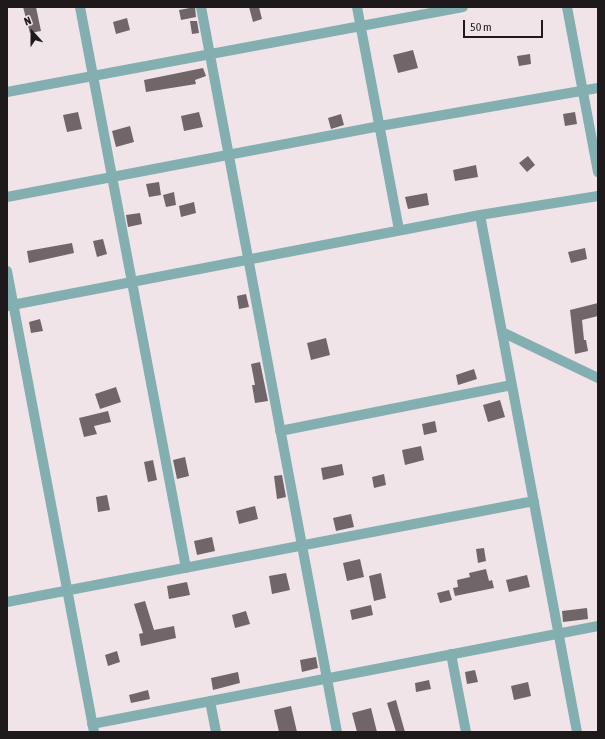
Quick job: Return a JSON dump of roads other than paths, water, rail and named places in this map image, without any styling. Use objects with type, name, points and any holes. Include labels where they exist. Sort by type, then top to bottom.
[{"type":"street","points":[[80,7],[186,568]]},
{"type":"street","points":[[201,7],[337,732]]},
{"type":"street","points":[[357,7],[399,230]]},
{"type":"street","points":[[7,92],[463,7]]},
{"type":"street","points":[[567,7],[598,172]]},
{"type":"street","points":[[7,197],[229,156],[380,126],[598,88]]},
{"type":"street","points":[[10,305],[248,261],[399,230],[598,196]]},
{"type":"street","points":[[480,215],[577,732]]},
{"type":"street","points":[[7,271],[10,305],[93,728],[210,701],[327,680],[451,654],[598,626]]},
{"type":"street","points":[[502,332],[598,378]]},
{"type":"street","points":[[280,431],[512,385]]},
{"type":"street","points":[[7,602],[302,547],[534,501]]},
{"type":"street","points":[[451,654],[466,732]]},
{"type":"street","points":[[210,701],[216,732]]}]
